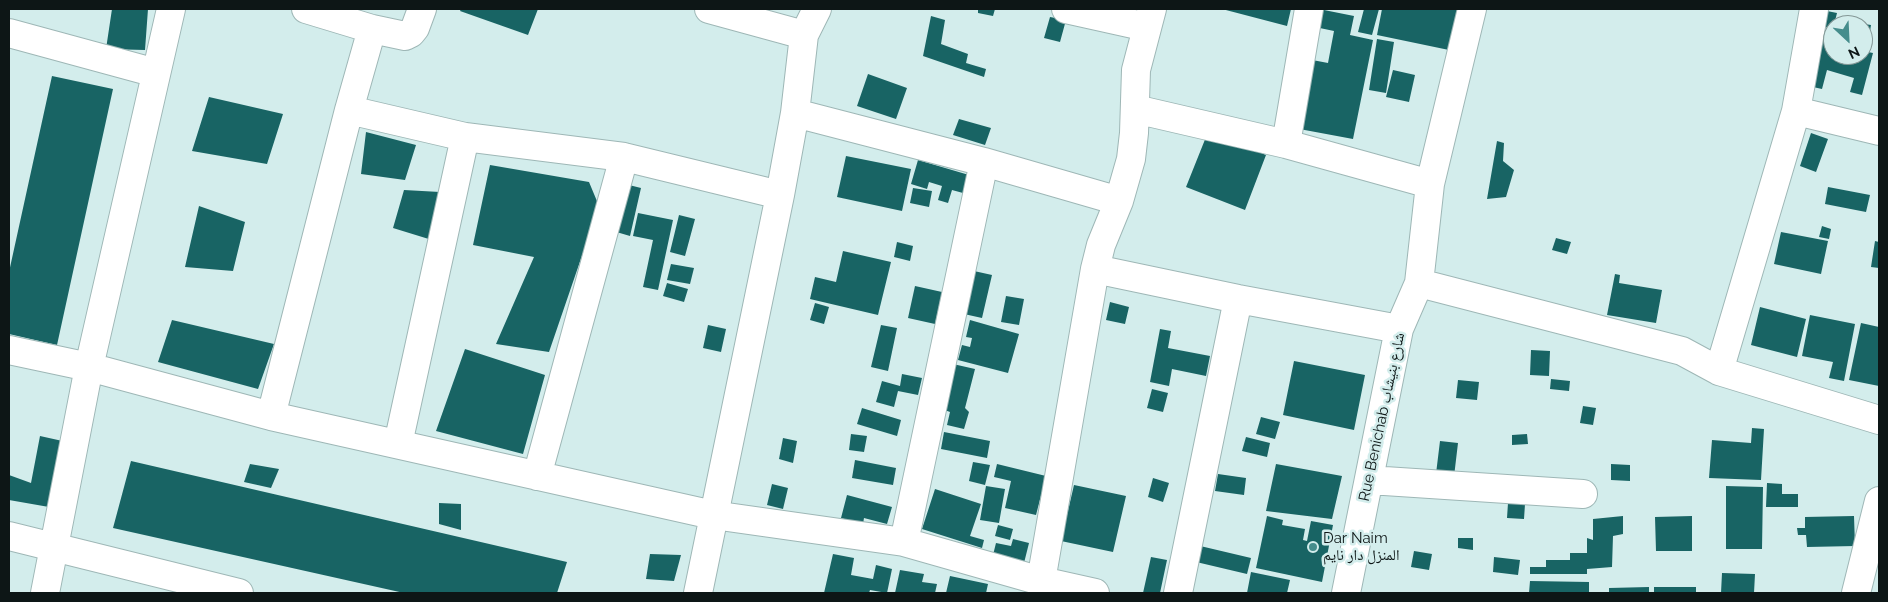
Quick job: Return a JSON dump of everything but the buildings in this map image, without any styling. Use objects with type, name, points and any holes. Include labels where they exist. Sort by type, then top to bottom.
[{"type":"street","points":[[45,593],[89,367],[171,9]]},
{"type":"street","points":[[306,9],[372,29],[405,36],[415,28],[422,9]]},
{"type":"street","points":[[709,9],[804,35]]},
{"type":"street","points":[[698,593],[780,195],[795,113],[804,35],[817,9]]},
{"type":"street","points":[[1041,580],[1101,245],[1118,201],[1131,159],[1134,134],[1136,70],[1149,18],[1066,9]]},
{"type":"street","points":[[1286,144],[1309,9]]},
{"type":"street","name":"Rue Benichab شارع بنيشاب","points":[[1346,593],[1399,329],[1419,283],[1430,184],[1472,9]]},
{"type":"street","points":[[1719,371],[1796,111],[1814,9]]},
{"type":"street","points":[[271,416],[349,110],[372,29]]},
{"type":"street","points":[[9,33],[156,73]]},
{"type":"street","points":[[1135,109],[1286,144],[1430,184]]},
{"type":"street","points":[[349,110],[465,137],[624,158],[780,195]]},
{"type":"street","points":[[1796,111],[1879,131]]},
{"type":"street","points":[[795,113],[984,162],[1118,201]]},
{"type":"street","points":[[398,444],[465,137]]},
{"type":"street","points":[[537,476],[624,158]]},
{"type":"street","points":[[904,542],[984,162]]},
{"type":"street","points":[[1096,269],[1238,299],[1399,329]]},
{"type":"street","points":[[1419,283],[1682,351],[1719,371],[1879,420]]},
{"type":"street","points":[[1178,593],[1238,299]]},
{"type":"street","points":[[9,350],[89,367],[271,416],[713,515],[904,542],[1095,593]]},
{"type":"street","points":[[1369,480],[1583,494]]},
{"type":"street","points":[[1856,593],[1879,501]]},
{"type":"street","points":[[9,536],[239,593]]},
{"type":"place","name":"Dar Naim المنزل دار نايم","points":[[1313,547]]}]
